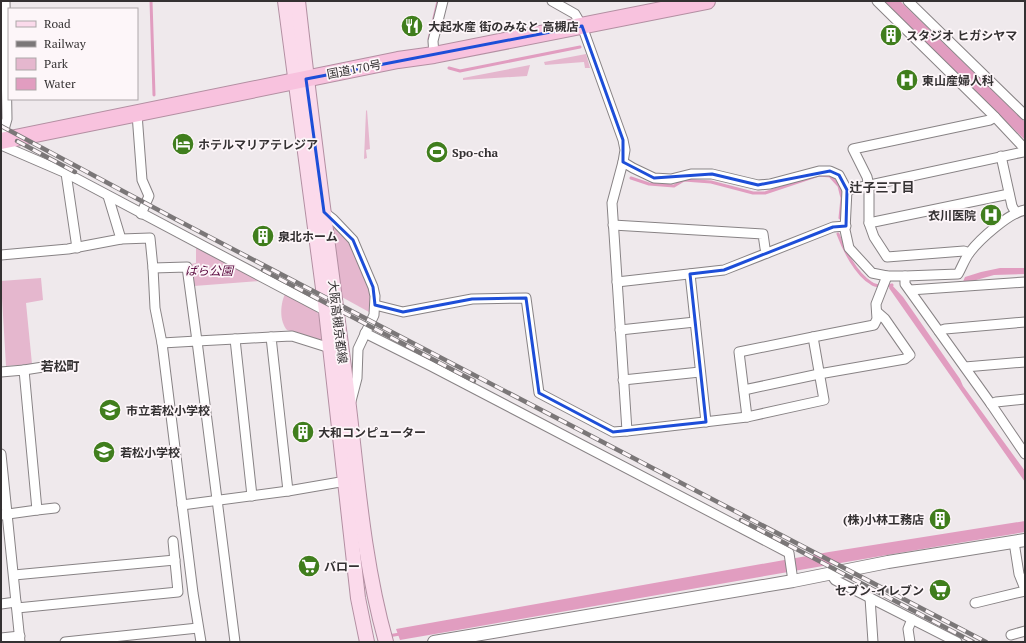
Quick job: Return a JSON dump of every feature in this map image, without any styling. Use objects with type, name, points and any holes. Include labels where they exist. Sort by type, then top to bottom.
[{"type":"highway","name":"国道170号","points":[[1,140],[137,114],[398,60],[434,55],[707,1]]},
{"type":"main road","name":"大阪高槻京都線","points":[[285,1],[301,80],[324,212],[349,408],[356,479],[374,594],[384,636]]},
{"type":"main road","name":"大阪高槻京都線","points":[[298,1],[301,80],[358,598],[366,637]]},
{"type":"street","points":[[1,140],[4,117],[7,30],[5,1]]},
{"type":"street","points":[[434,55],[433,41],[443,1]]},
{"type":"street","points":[[552,1],[575,14],[582,26],[623,140],[625,150],[612,203],[627,431]]},
{"type":"street","points":[[847,190],[1023,152],[1025,149],[995,117],[877,1]]},
{"type":"street","points":[[908,1],[1025,115]]},
{"type":"street","points":[[137,114],[142,180],[149,196],[141,214]]},
{"type":"street","points":[[969,253],[964,252],[887,257],[874,237],[869,223],[869,186],[867,177],[853,149],[990,120],[995,117]]},
{"type":"street","points":[[1,145],[66,173],[326,311]]},
{"type":"street","points":[[623,162],[654,178],[671,179],[691,174],[712,174],[758,185],[770,184],[819,171],[830,171],[839,175],[847,190],[846,226],[849,248],[872,273],[887,278],[958,274],[969,253],[980,239],[1020,211],[1012,206],[1001,156]]},
{"type":"street","points":[[66,173],[77,248]]},
{"type":"street","points":[[869,223],[1009,194]]},
{"type":"street","points":[[108,196],[121,239]]},
{"type":"street","points":[[324,212],[334,219],[352,240],[373,287],[375,305],[374,315],[358,349],[357,378],[349,408]]},
{"type":"street","points":[[156,222],[150,238],[156,308],[162,343],[201,642]]},
{"type":"street","points":[[613,225],[763,234],[767,253]]},
{"type":"street","points":[[617,282],[724,270],[833,227],[846,226]]},
{"type":"street","points":[[1,254],[77,248],[121,239],[150,238]]},
{"type":"street","points":[[153,268],[187,267],[235,642]]},
{"type":"street","points":[[690,274],[706,422]]},
{"type":"street","points":[[904,276],[905,284],[1025,454]]},
{"type":"street","points":[[747,417],[739,352],[874,325],[877,319],[876,304],[887,278]]},
{"type":"street","points":[[910,290],[1025,282]]},
{"type":"street","points":[[375,305],[403,312],[472,300],[526,298],[539,393],[613,432],[747,417],[824,400],[812,337]]},
{"type":"street","points":[[744,390],[819,374],[905,359],[910,356],[885,319],[876,312]]},
{"type":"street","points":[[620,330],[695,322]]},
{"type":"street","points":[[939,331],[945,329],[1025,322]]},
{"type":"street","points":[[365,333],[789,553],[793,577]]},
{"type":"street","points":[[162,343],[292,336],[330,348]]},
{"type":"street","points":[[271,337],[288,491]]},
{"type":"street","points":[[235,339],[252,496]]},
{"type":"street","points":[[965,367],[1025,362]]},
{"type":"street","points":[[1,364],[1,372],[43,367]]},
{"type":"street","points":[[24,370],[37,510]]},
{"type":"street","points":[[623,380],[700,372]]},
{"type":"street","points":[[991,404],[996,402],[1025,399]]},
{"type":"street","points":[[1,454],[4,514],[14,575],[20,639],[1,638]]},
{"type":"street","points":[[182,504],[288,491],[346,481]]},
{"type":"street","points":[[4,514],[55,508]]},
{"type":"street","points":[[434,642],[793,577],[830,573],[888,562],[1020,541],[1020,574],[1025,590],[975,603]]},
{"type":"street","points":[[1,604],[17,605],[178,592],[173,542]]},
{"type":"street","points":[[14,575],[175,560]]},
{"type":"street","points":[[830,573],[835,580],[912,619],[946,639],[957,642]]},
{"type":"street","points":[[870,598],[873,642]]},
{"type":"street","points":[[910,642],[908,629],[912,619]]},
{"type":"street","points":[[66,642],[198,628]]},
{"type":"street","points":[[1011,635],[1025,631]]},
{"type":"highlighted area","points":[[582,26],[623,140],[623,162],[654,178],[712,174],[758,185],[830,171],[839,175],[847,190],[846,226],[833,227],[724,270],[690,274],[706,422],[613,432],[539,393],[526,298],[472,299],[403,312],[375,305],[373,287],[353,240],[324,212],[306,79]]},
{"type":"green space","points":[[586,54],[590,68],[585,68],[584,62],[545,65],[544,62]]},
{"type":"green space","points":[[530,65],[527,76],[463,80],[463,78]]},
{"type":"green space","points":[[367,110],[370,149],[366,150],[367,158],[364,159],[366,111]]},
{"type":"green space","points":[[331,223],[350,243],[371,292],[371,310],[369,312],[340,296]]},
{"type":"green space","name":"ばら公園","points":[[196,247],[260,281],[194,286],[191,264],[196,263]]},
{"type":"green space","points":[[41,278],[43,300],[26,303],[32,364],[6,366],[1,281]]},
{"type":"green space","points":[[286,292],[315,310],[320,316],[322,341],[287,330],[284,326],[281,312],[282,301]]},
{"type":"water","points":[[882,1],[900,1],[1025,122],[1025,140]]},
{"type":"water","points":[[1000,268],[1025,268],[1025,274],[994,275],[962,284],[965,277]]},
{"type":"water","points":[[891,284],[903,297],[960,379],[963,386],[1025,471],[1025,482],[889,288]]},
{"type":"water","points":[[1025,521],[1025,532],[400,640],[396,629],[829,552]]},
{"type":"waterway","points":[[151,1],[154,95]]},
{"type":"waterway","points":[[429,39],[438,1]]},
{"type":"waterway","points":[[449,68],[460,71],[580,47]]},
{"type":"waterway","points":[[631,178],[649,184],[674,186],[684,180],[711,182],[753,193],[765,193],[819,175],[830,176],[839,186],[842,198],[840,218]]},
{"type":"waterway","points":[[838,234],[851,261],[860,274],[876,285],[892,285]]},
{"type":"waterway","points":[[388,636],[400,634]]},
{"type":"railway","points":[[1,126],[179,221],[986,642]]},
{"type":"railway","points":[[17,141],[75,172]]},
{"type":"railway","points":[[263,270],[474,381]]},
{"type":"railway","points":[[741,520],[973,642]]},
{"type":"place","name":"大起水産 街のみなと 高槻店","points":[[412,26]]},
{"type":"place","name":"スタジオ ヒガシヤマ","points":[[891,35]]},
{"type":"place","name":"東山産婦人科","points":[[907,80]]},
{"type":"place","name":"ホテルマリアテレジア","points":[[183,144]]},
{"type":"place","name":"Spo-cha","points":[[437,152]]},
{"type":"place","name":"衣川医院","points":[[991,215]]},
{"type":"place","name":"泉北ホーム","points":[[263,236]]},
{"type":"place","name":"市立若松小学校","points":[[110,410]]},
{"type":"place","name":"大和コンピューター","points":[[303,432]]},
{"type":"place","name":"若松小学校","points":[[104,452]]},
{"type":"place","name":"(株)小林工務店","points":[[940,519]]},
{"type":"place","name":"バロー","points":[[309,566]]},
{"type":"place","name":"セブン-イレブン","points":[[940,590]]},
{"type":"district","name":"辻子三丁目","points":[[882,187]]},
{"type":"district","name":"若松町","points":[[60,366]]}]
